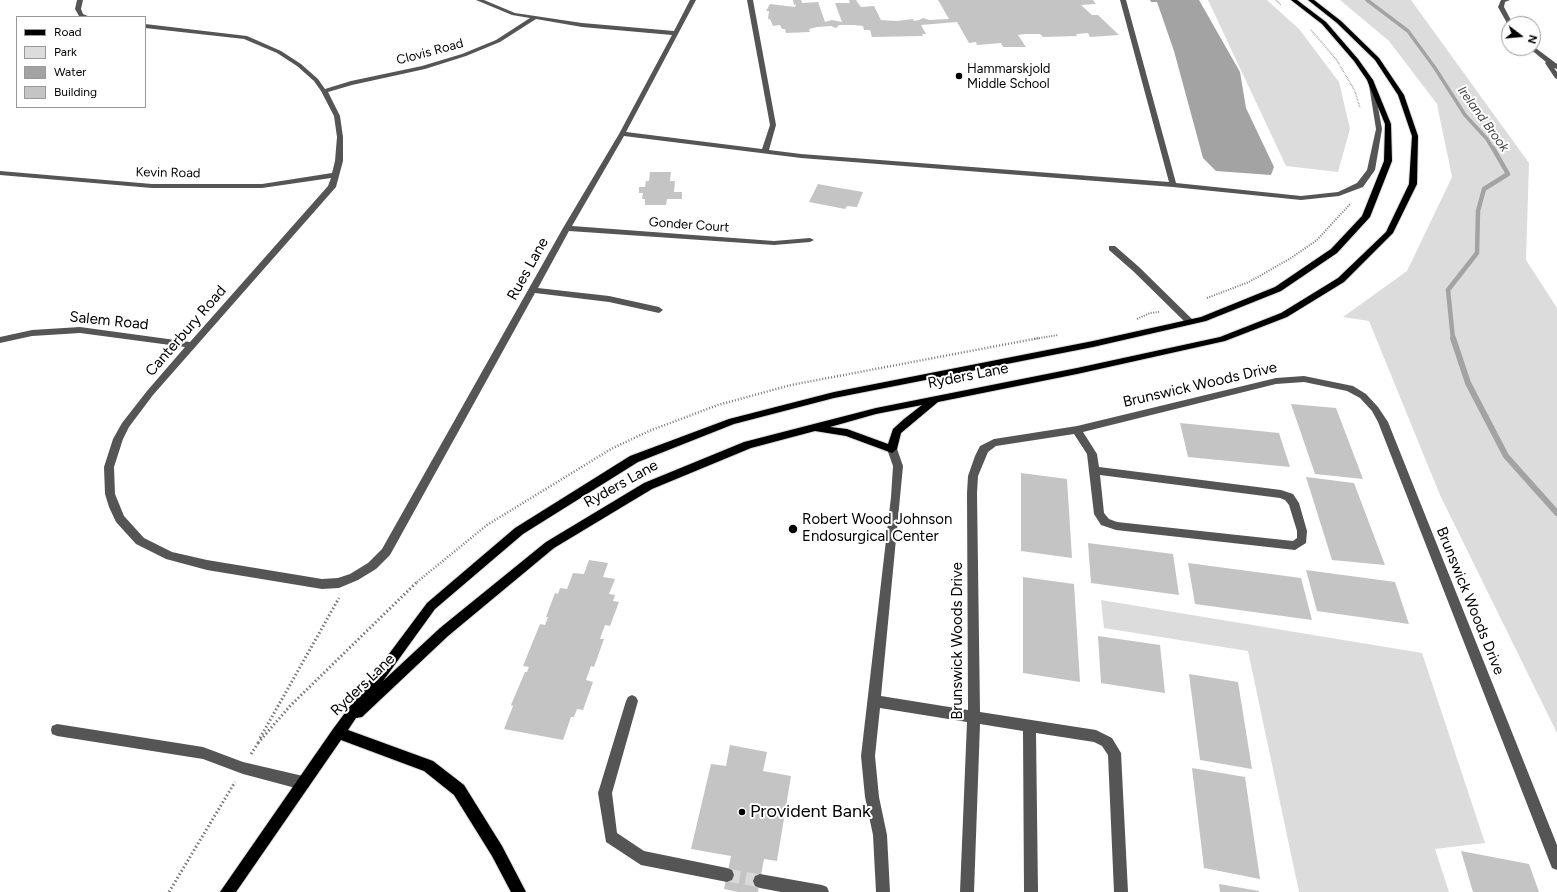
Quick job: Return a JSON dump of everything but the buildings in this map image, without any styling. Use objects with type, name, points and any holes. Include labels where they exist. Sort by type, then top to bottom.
[{"type":"main road","name":"Ryders Lane","points":[[227,892],[338,733],[431,606],[519,531],[634,459],[732,421],[834,395],[1093,344],[1203,319],[1278,290],[1334,251],[1366,217],[1386,166],[1389,144],[1388,124],[1370,80],[1356,60],[1324,23],[1294,0]]},
{"type":"main road","name":"Ryders Lane","points":[[338,733],[444,632],[550,545],[648,486],[748,445],[876,411],[1077,372],[1222,339],[1284,315],[1341,280],[1389,233],[1413,184],[1415,136],[1401,95],[1377,59],[1339,22],[1311,0]]},
{"type":"main road","points":[[814,428],[847,432],[892,449],[896,432],[907,421],[935,400]]},
{"type":"main road","points":[[338,733],[428,766],[459,790],[497,851],[519,892]]},
{"type":"street","points":[[80,0],[78,9],[82,15],[85,16]]},
{"type":"street","points":[[479,0],[514,14],[534,18],[582,25],[674,33]]},
{"type":"street","name":"Rues Lane","points":[[386,552],[567,228],[622,134],[674,33],[693,0]]},
{"type":"street","points":[[750,0],[773,125],[764,151]]},
{"type":"street","points":[[1123,0],[1173,185]]},
{"type":"street","points":[[1505,16],[1500,7],[1503,1],[1507,0]]},
{"type":"street","name":"Clovis Road","points":[[324,91],[351,83],[423,68],[464,56],[508,36],[534,18]]},
{"type":"street","name":"Canterbury Road","points":[[146,26],[245,37],[274,49],[299,65],[316,80],[324,91],[337,116],[340,137],[339,161],[332,187],[134,412],[118,439],[112,453],[108,481],[110,494],[120,519],[129,530],[154,549],[188,562],[322,584],[339,583],[354,577],[372,566],[386,552]]},
{"type":"street","points":[[1541,56],[1557,67]]},
{"type":"street","points":[[1547,61],[1557,77]]},
{"type":"street","points":[[622,134],[764,151],[1173,185],[1301,198],[1340,194],[1360,185],[1371,170],[1378,129],[1370,80]]},
{"type":"street","name":"Kevin Road","points":[[0,173],[152,186],[262,186],[335,175]]},
{"type":"street","name":"Gonder Court","points":[[567,228],[774,243],[810,240]]},
{"type":"street","points":[[1112,248],[1136,269],[1190,322]]},
{"type":"street","points":[[532,290],[609,299],[659,310]]},
{"type":"street","name":"Salem Road","points":[[0,340],[32,333],[80,330],[192,345]]},
{"type":"street","name":"Brunswick Woods Drive","points":[[967,892],[974,717],[972,493],[976,465],[984,449],[994,443],[1077,430],[1276,381],[1304,379],[1350,388],[1363,396],[1376,409],[1383,422],[1557,863]]},
{"type":"street","points":[[1077,430],[1092,454],[1098,514],[1106,522],[1116,526],[1295,546],[1302,540],[1302,531],[1294,503],[1289,496],[1094,470]]},
{"type":"street","points":[[883,892],[880,835],[872,797],[868,756],[897,481],[898,466],[892,449]]},
{"type":"street","points":[[632,701],[605,793],[611,837],[641,858],[727,875]]},
{"type":"street","points":[[873,701],[1096,736],[1107,742],[1114,754],[1121,892]]},
{"type":"street","points":[[1029,725],[1031,892]]},
{"type":"street","points":[[57,730],[203,753],[243,768],[303,783]]},
{"type":"street","points":[[760,881],[822,892]]},
{"type":"path","points":[[1276,0],[1287,9]]},
{"type":"path","points":[[1309,28],[1340,66],[1355,91],[1362,113]]},
{"type":"path","points":[[1207,298],[1249,282],[1291,258],[1317,240],[1350,205],[1352,200]]},
{"type":"path","points":[[169,892],[243,768],[340,598]]},
{"type":"green space","points":[[1208,0],[1267,0],[1299,29],[1339,82],[1350,129],[1338,172],[1286,166]]},
{"type":"green space","points":[[1340,0],[1411,0],[1529,163],[1526,260],[1557,308],[1557,733],[1440,495],[1369,321],[1343,317],[1407,271],[1452,177],[1437,104],[1389,41]]},
{"type":"green space","points":[[1101,600],[1422,653],[1485,843],[1435,849],[1449,892],[1299,892],[1248,651],[1104,628]]},
{"type":"water","points":[[1150,0],[1199,0],[1240,72],[1246,108],[1274,167],[1271,175],[1216,171],[1203,158],[1174,51],[1157,2],[1151,2]]},
{"type":"waterway","name":"Ireland Brook","points":[[1367,0],[1408,31],[1435,68],[1465,115],[1487,139],[1493,149]]},
{"type":"waterway","name":"Ireland Brook","points":[[1453,339],[1448,290],[1477,253],[1478,211],[1484,189],[1508,174],[1493,148]]},
{"type":"waterway","name":"Ireland Brook","points":[[1453,338],[1468,383],[1506,456],[1557,513]]},
{"type":"tunnel","points":[[727,875],[760,881]]},
{"type":"place","name":"Hammarskjold Middle School","points":[[959,76]]},
{"type":"place","name":"Robert Wood Johnson Endosurgical Center","points":[[793,529]]},
{"type":"place","name":"Provident Bank","points":[[742,812]]}]
